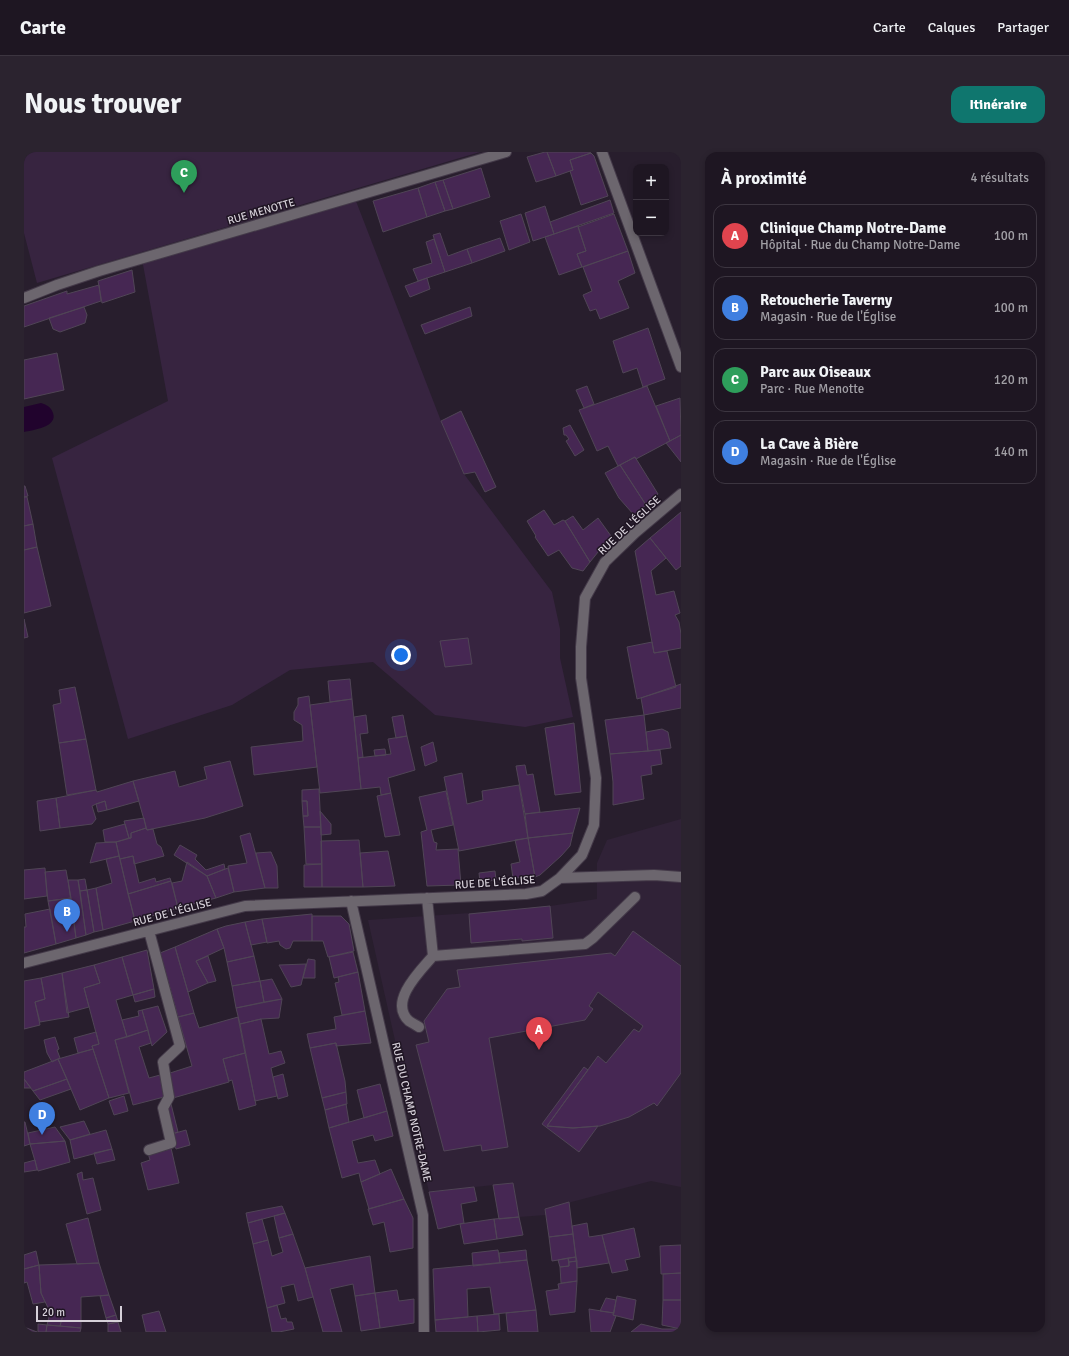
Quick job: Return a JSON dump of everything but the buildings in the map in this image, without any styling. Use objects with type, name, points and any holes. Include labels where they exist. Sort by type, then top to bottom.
[{"type":"street","name":"RUE MENOTTE","points":[[24,298],[99,271],[506,152]]},
{"type":"street","points":[[602,152],[681,367]]},
{"type":"street","name":"RUE DE L'ÉGLISE","points":[[24,963],[245,906],[526,894],[542,891],[560,878],[582,856],[594,825],[596,778],[581,678],[581,647],[585,598],[605,562],[634,533],[681,494]]},
{"type":"street","points":[[560,878],[654,875],[681,877]]},
{"type":"street","points":[[420,1027],[408,1020],[403,1013],[401,1002],[411,982],[433,956],[585,944],[635,897]]},
{"type":"street","points":[[427,898],[433,956]]},
{"type":"street","name":"RUE DU CHAMP NOTRE-DAME","points":[[351,901],[423,1215],[424,1332]]},
{"type":"street","points":[[149,931],[180,1046],[163,1062],[169,1097],[163,1108],[171,1143],[149,1150]]},
{"type":"shaded area","points":[[24,152],[480,152],[37,283],[24,233]]},
{"type":"shaded area","points":[[354,196],[441,421],[464,474],[552,592],[560,629],[560,658],[573,717],[525,727],[435,715],[373,662],[290,670],[232,705],[128,739],[52,458],[168,401],[142,259]]},
{"type":"shaded area","points":[[41,403],[51,409],[54,418],[52,422],[44,427],[24,432],[24,407]]},
{"type":"shaded area","points":[[681,819],[681,1187],[651,1181],[545,1209],[546,1215],[519,1217],[513,1183],[429,1192],[368,920],[550,906],[597,899],[597,863],[607,840]]},
{"type":"place","name":"Parc aux Oiseaux","points":[[184,193]]},
{"type":"place","name":"Retoucherie Taverny","points":[[67,932]]},
{"type":"place","name":"Clinique Champ Notre-Dame","points":[[539,1050]]},
{"type":"place","name":"La Cave à Bière","points":[[42,1135]]}]
